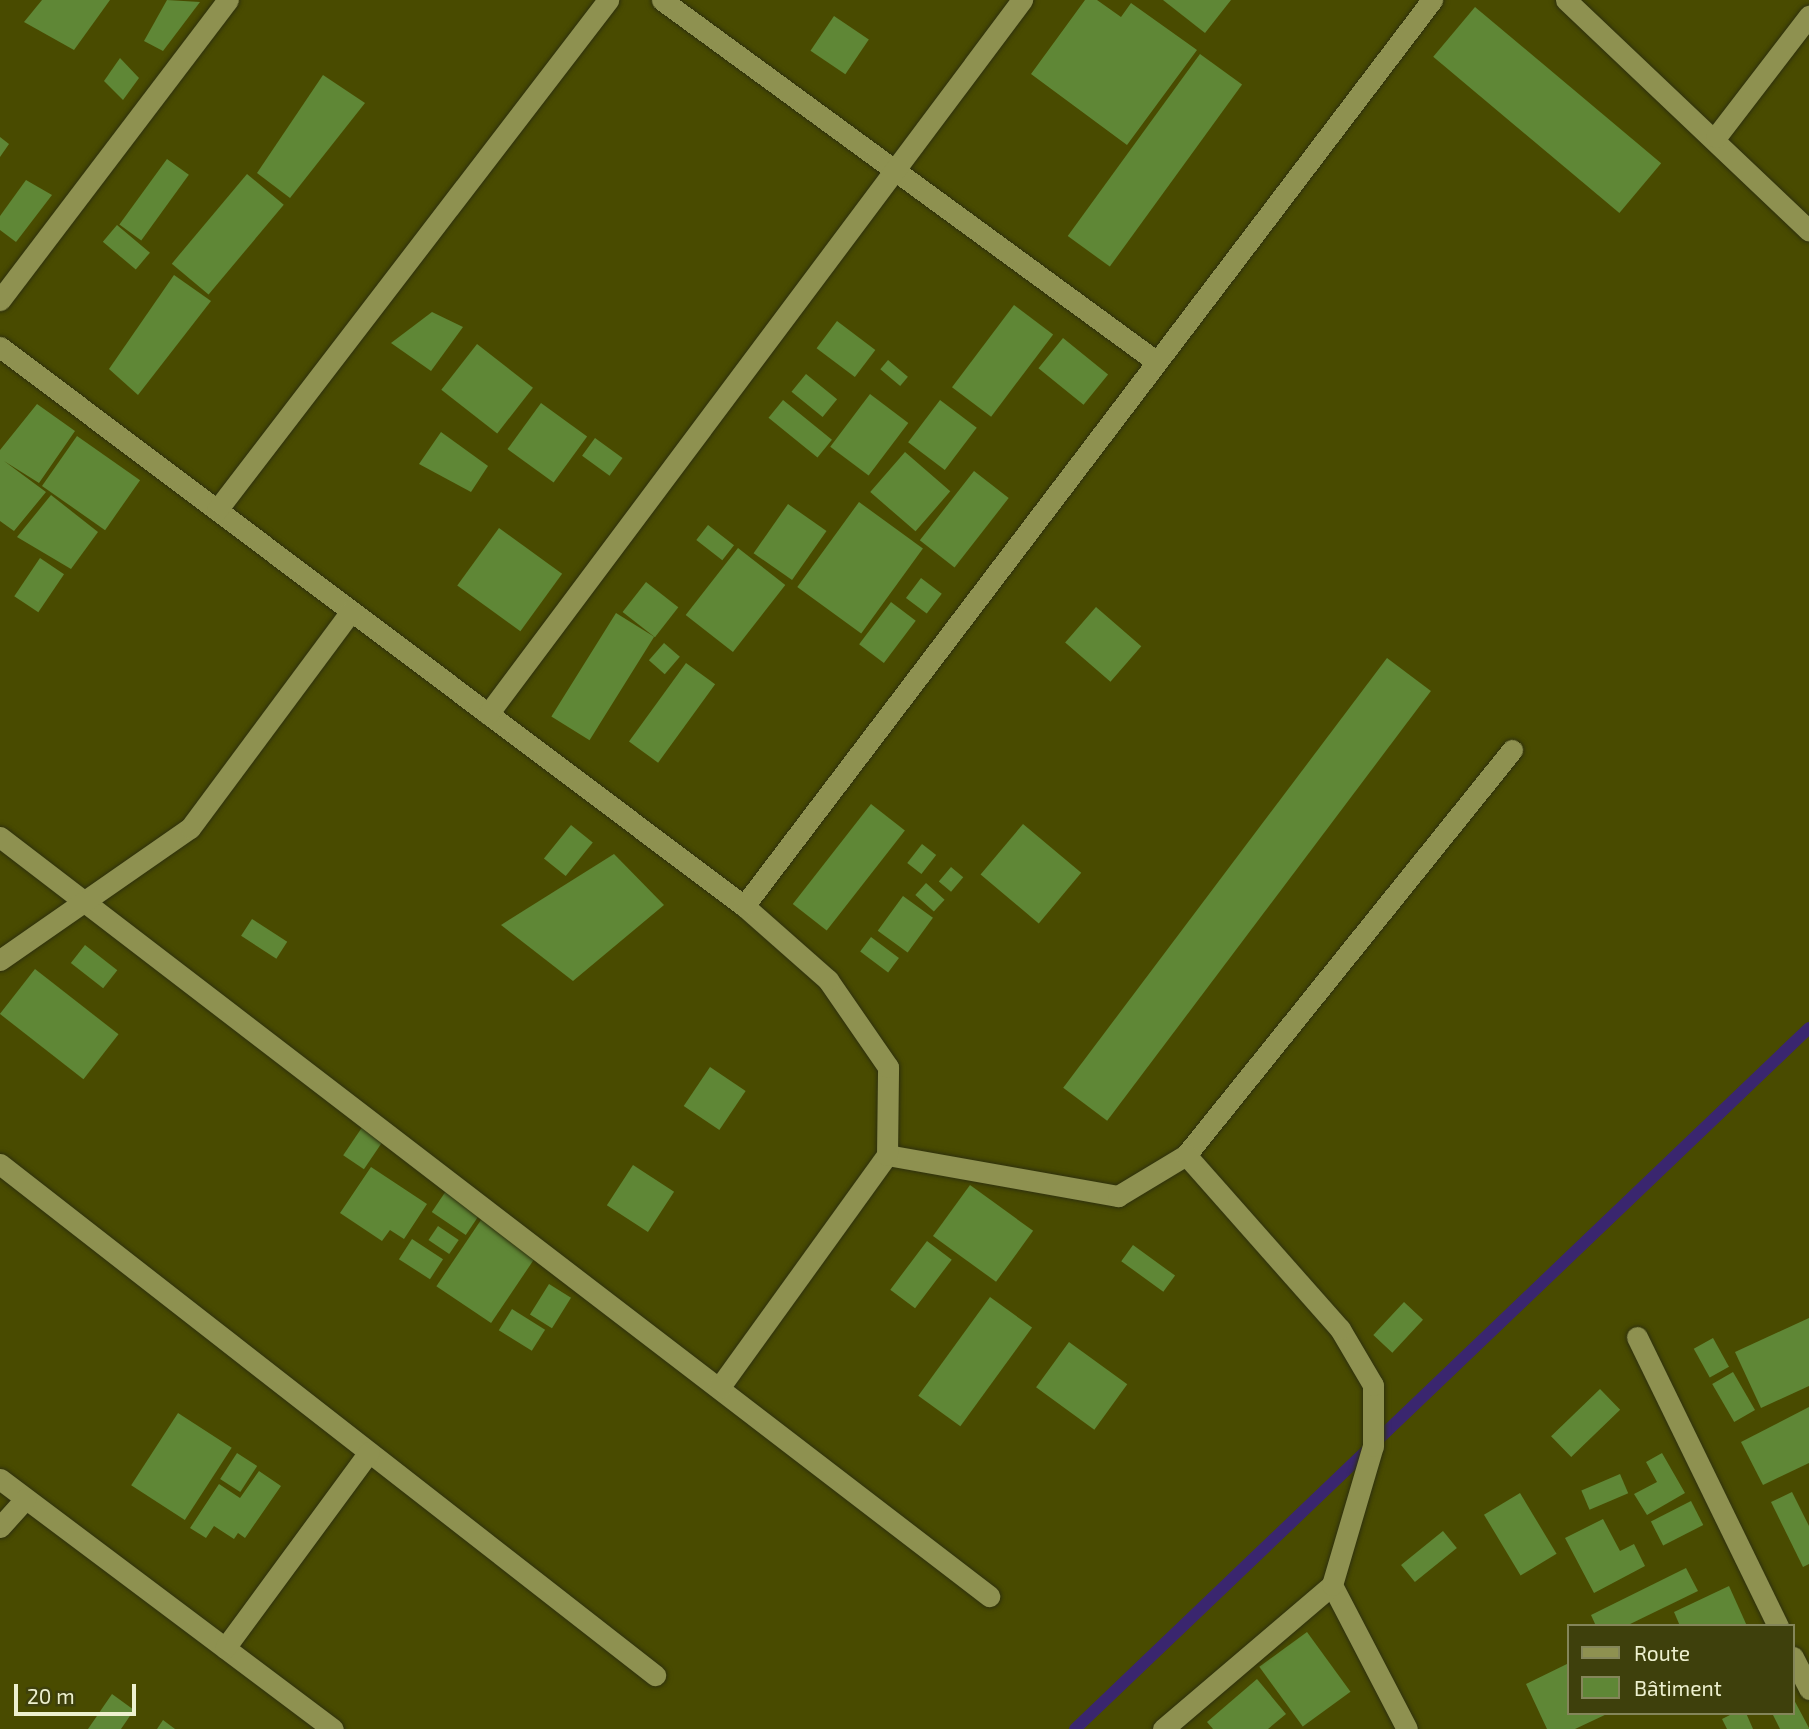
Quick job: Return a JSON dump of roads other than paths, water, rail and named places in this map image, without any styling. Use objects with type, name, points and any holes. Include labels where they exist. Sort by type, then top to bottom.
[{"type":"street","points":[[0,300],[228,0]]},
{"type":"street","points":[[217,510],[608,0]]},
{"type":"street","points":[[662,0],[1157,362]]},
{"type":"street","points":[[488,714],[1022,0]]},
{"type":"street","points":[[744,906],[1432,0]]},
{"type":"street","points":[[1566,0],[1716,136],[1809,231]]},
{"type":"street","points":[[1716,136],[1809,16]]},
{"type":"street","points":[[0,347],[744,906],[828,980],[888,1067],[887,1155],[719,1388]]},
{"type":"street","points":[[0,960],[190,828],[351,611]]},
{"type":"street","points":[[887,1155],[1118,1196],[1186,1155],[1512,750]]},
{"type":"street","points":[[0,837],[989,1596]]},
{"type":"street","points":[[1163,1729],[1332,1586],[1373,1446],[1373,1385],[1340,1329],[1186,1155]]},
{"type":"street","points":[[0,1164],[655,1675]]},
{"type":"street","points":[[1637,1337],[1777,1624]]},
{"type":"street","points":[[225,1648],[369,1452]]},
{"type":"street","points":[[0,1479],[333,1729]]},
{"type":"street","points":[[0,1527],[25,1499]]},
{"type":"street","points":[[1332,1586],[1407,1729]]},
{"type":"street","points":[[1795,1661],[1809,1689]]},
{"type":"waterway","points":[[1075,1729],[1809,1028]]}]
